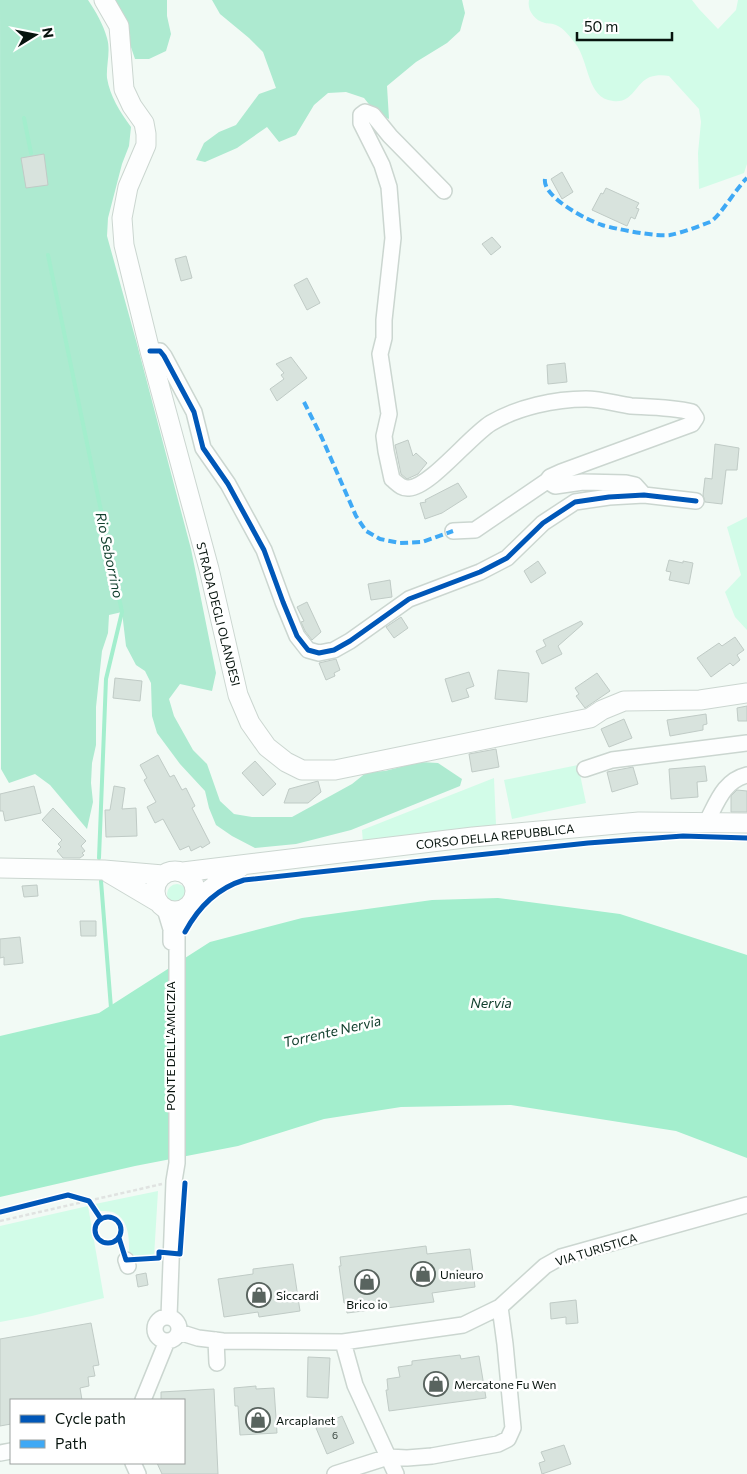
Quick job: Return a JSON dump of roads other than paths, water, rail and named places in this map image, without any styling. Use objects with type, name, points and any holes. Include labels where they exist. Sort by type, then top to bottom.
[{"type":"main road","name":"STRADA DEGLI OLANDESI","points":[[104,0],[119,26],[124,89],[132,106],[144,123],[146,134],[146,145],[128,187],[122,218],[124,245],[208,569],[238,695],[250,723],[267,747],[286,762],[302,770],[335,770],[590,718],[602,710],[624,702],[700,700],[747,693]]},
{"type":"main road","name":"CORSO DELLA REPUBBLICA","points":[[183,872],[473,837],[639,822],[747,824]]},
{"type":"main road","name":"CORSO DELLA REPUBBLICA","points":[[189,906],[244,865]]},
{"type":"main road","points":[[0,868],[104,870],[163,875]]},
{"type":"main road","points":[[104,870],[172,912],[189,906],[196,891],[195,885],[188,875],[183,872],[169,872],[163,875],[155,890],[161,905]]},
{"type":"street","points":[[444,191],[390,136],[373,115],[365,112],[361,115],[361,123],[382,165],[389,186],[393,238],[384,320],[384,338],[380,354],[389,414],[384,436],[392,479],[399,485],[410,488],[430,477],[491,423],[521,410],[543,404],[588,399],[690,411],[695,416],[695,420],[690,425],[550,478],[475,530],[453,531]]},
{"type":"street","points":[[150,351],[160,350],[194,412],[203,448],[228,484],[264,550],[282,602],[297,636],[308,650],[319,653],[334,650],[409,599],[480,572],[507,558],[544,523],[575,502],[609,497],[644,495],[696,501]]},
{"type":"street","points":[[547,481],[554,486],[583,482],[626,483],[635,486],[644,495]]},
{"type":"street","points":[[585,769],[612,760],[747,743]]},
{"type":"street","points":[[706,823],[723,791],[736,778],[747,775]]},
{"type":"street","points":[[161,905],[174,929],[189,906]]},
{"type":"street","name":"PONTE DELL'AMICIZIA","points":[[169,1316],[169,1182],[173,1163],[174,929]]},
{"type":"street","name":"VIA TURISTICA","points":[[179,1332],[198,1338],[216,1340],[343,1342],[463,1325],[500,1307],[545,1266],[561,1257],[747,1205]]},
{"type":"street","points":[[336,1474],[388,1457],[432,1456],[498,1444],[508,1439],[513,1428],[500,1307]]},
{"type":"street","points":[[169,1316],[176,1320],[180,1328],[179,1332],[175,1339],[166,1341],[159,1338],[155,1327],[161,1318],[169,1316]]},
{"type":"street","points":[[216,1340],[217,1363]]},
{"type":"street","points":[[143,1399],[166,1341]]},
{"type":"street","points":[[343,1342],[356,1385],[396,1474]]},
{"type":"water","name":"Nervia","points":[[498,898],[620,914],[747,955],[747,1158],[676,1131],[511,1105],[401,1107],[324,1119],[238,1146],[135,1166],[0,1197],[0,1036],[99,1013],[210,942],[302,918],[432,900]]},
{"type":"waterway","name":"Rio Seborrino","points":[[24,118],[31,153]]},
{"type":"waterway","name":"Rio Seborrino","points":[[48,255],[122,612],[106,679],[99,858]]},
{"type":"waterway","points":[[101,881],[111,1008]]},
{"type":"place","name":"Unieuro","points":[[423,1274]]},
{"type":"place","name":"Brico io","points":[[367,1282]]},
{"type":"place","name":"Siccardi","points":[[259,1295]]},
{"type":"place","name":"Mercatone Fu Wen","points":[[436,1384]]},
{"type":"place","name":"Arcaplanet","points":[[258,1420]]},
{"type":"water label","name":"Torrente Nervia","points":[[332,1031]]}]
